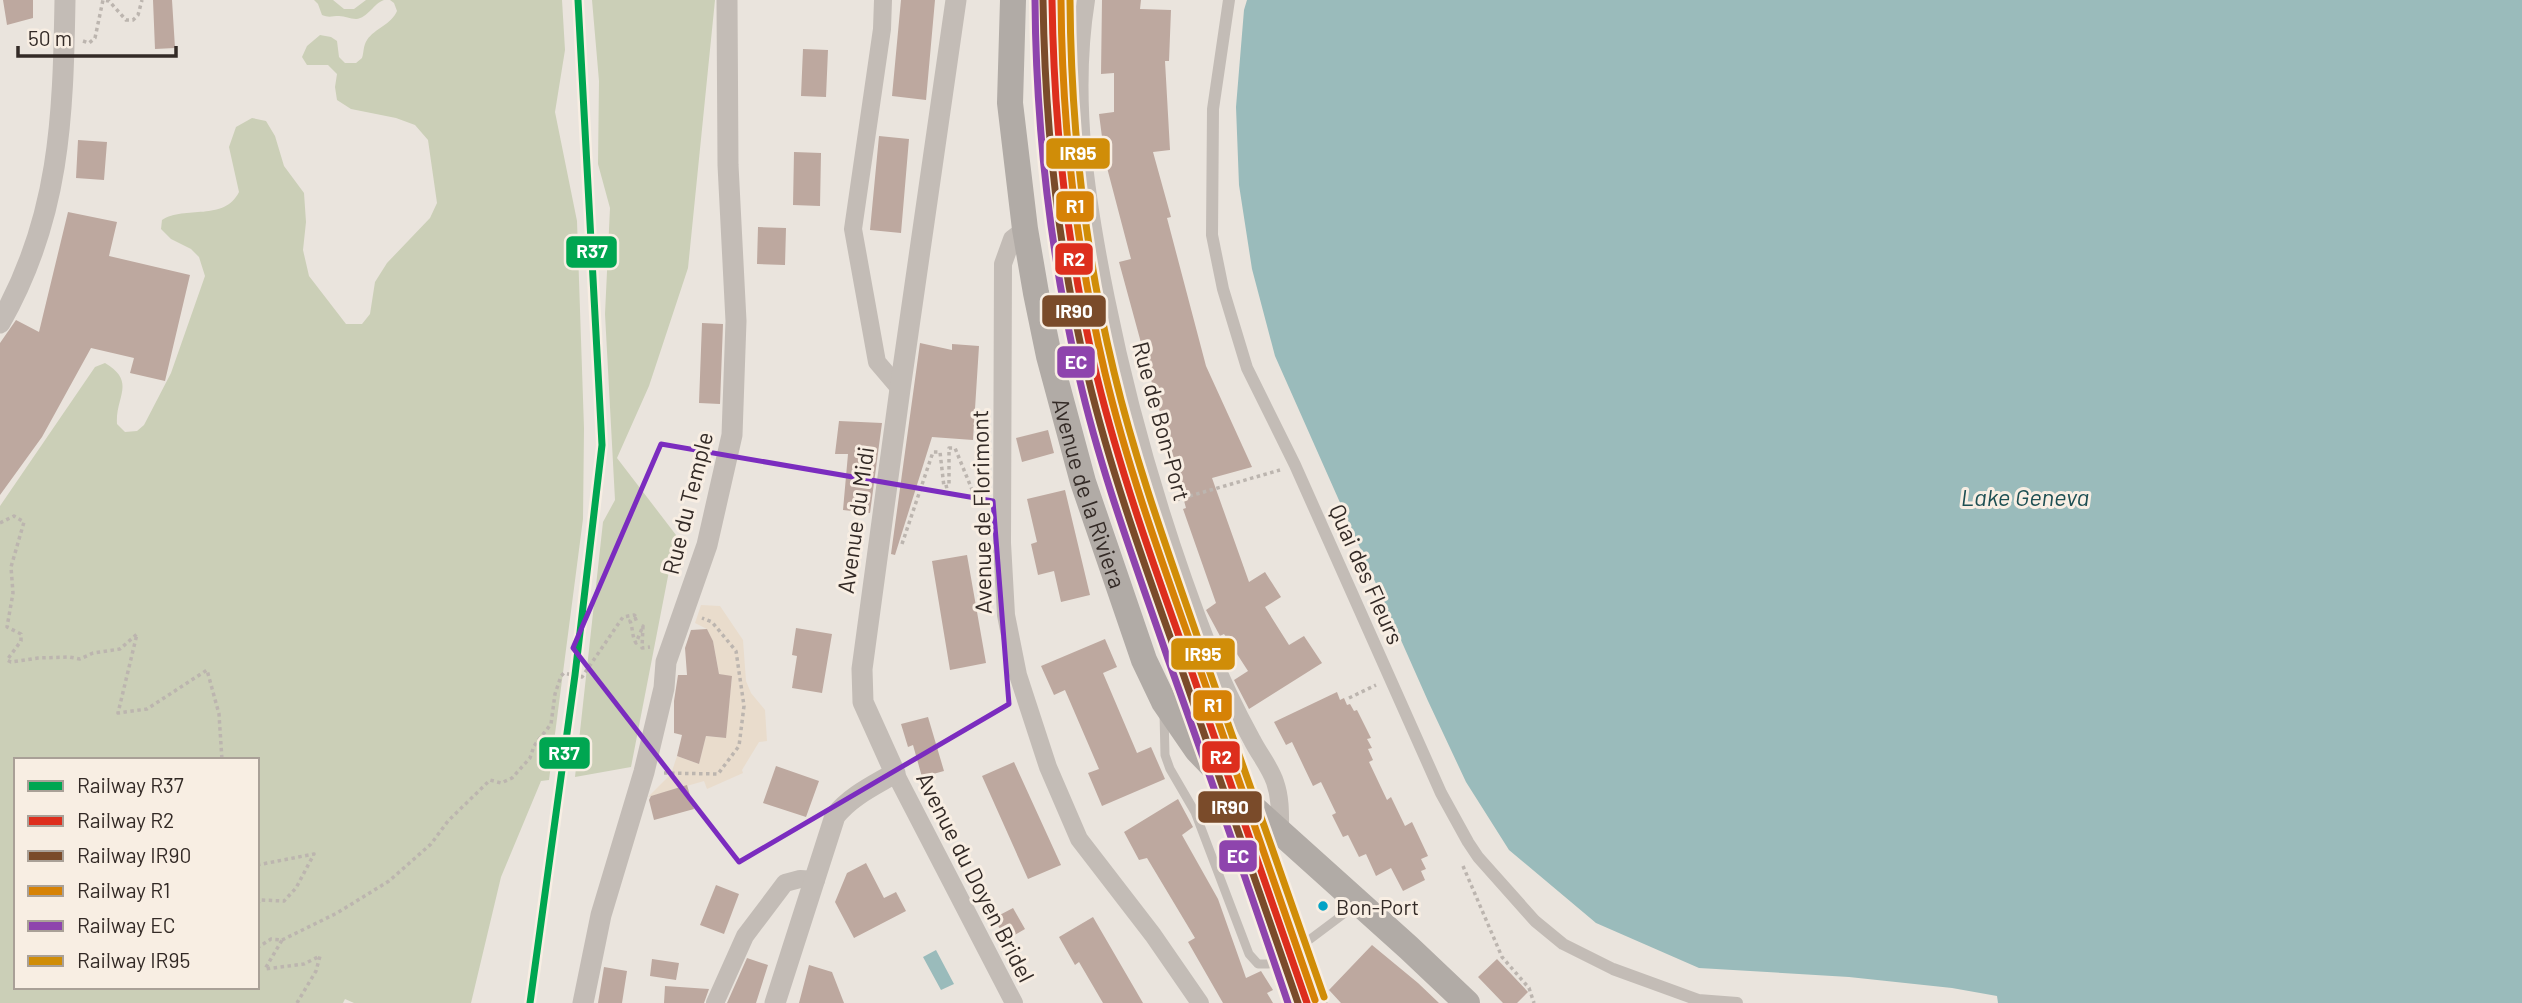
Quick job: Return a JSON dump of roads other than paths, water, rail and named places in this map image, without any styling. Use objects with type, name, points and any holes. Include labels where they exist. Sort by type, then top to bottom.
[{"type":"main road","name":"Avenue de la Riviera","points":[[1013,0],[1010,103],[1025,229],[1049,356],[1083,482],[1144,660],[1164,702],[1197,750],[1280,834],[1467,1003]]},
{"type":"street","points":[[0,323],[18,291],[34,253],[54,175],[62,101],[65,0]]},
{"type":"street","name":"Rue du Temple","points":[[583,1003],[601,915],[644,772],[664,688],[666,662],[707,545],[730,449],[736,321],[729,165],[727,0]]},
{"type":"street","points":[[883,0],[882,29],[854,221],[854,237],[877,362],[900,389]]},
{"type":"street","name":"Avenue du Midi","points":[[895,774],[863,702],[862,681],[867,620],[956,0]]},
{"type":"street","name":"Rue de Bon-Port","points":[[1086,0],[1078,82],[1092,232],[1125,388],[1159,505],[1210,651],[1275,780],[1280,804],[1280,834]]},
{"type":"street","name":"Quai des Fleurs","points":[[1229,0],[1213,109],[1212,235],[1223,289],[1247,368],[1295,465],[1441,793],[1468,842],[1535,921],[1563,944],[1613,969],[1699,1000],[1737,1003]]},
{"type":"street","name":"Avenue de Florimont","points":[[1025,229],[1012,239],[1003,264],[1003,512],[1006,615],[1021,685],[1048,767],[1079,839],[1153,935],[1200,1003]]},
{"type":"street","points":[[775,1003],[835,816],[844,804],[854,797],[895,774]]},
{"type":"street","name":"Avenue du Doyen Bridel","points":[[895,774],[1014,1003]]},
{"type":"street","points":[[715,1003],[745,936],[785,883],[800,879],[816,880]]},
{"type":"lane","points":[[1164,702],[1165,755],[1170,769],[1195,811],[1249,954],[1258,964],[1268,964]]},
{"type":"lane","points":[[1301,947],[1358,903]]},
{"type":"water","name":"Lake Geneva","points":[[1247,0],[2522,0],[2522,1003],[1998,1003],[1997,996],[1952,988],[1849,977],[1699,968],[1596,923],[1509,850],[1466,782],[1275,356],[1252,269],[1239,185],[1236,107]]},
{"type":"water","points":[[936,950],[954,984],[941,990],[923,957]]},
{"type":"rail line","name":"R37","points":[[530,1003],[575,675],[602,445],[578,0]]},
{"type":"rail line","name":"EC","points":[[1035,0],[1038,95],[1046,190],[1060,284],[1088,413],[1108,484],[1288,1003]]},
{"type":"rail line","name":"IR90","points":[[1043,0],[1050,142],[1061,237],[1097,413],[1141,554],[1298,1003]]},
{"type":"rail line","name":"R2","points":[[1052,0],[1064,190],[1078,284],[1097,377],[1139,522],[1307,1003]]},
{"type":"rail line","name":"R1","points":[[1061,0],[1064,94],[1072,188],[1086,281],[1105,373],[1146,515],[1315,1000]]},
{"type":"rail line","name":"IR95","points":[[1070,0],[1073,94],[1081,187],[1095,280],[1123,408],[1167,549],[1324,997]]},
{"type":"place","name":"Bon-Port","points":[[1323,906]]}]
